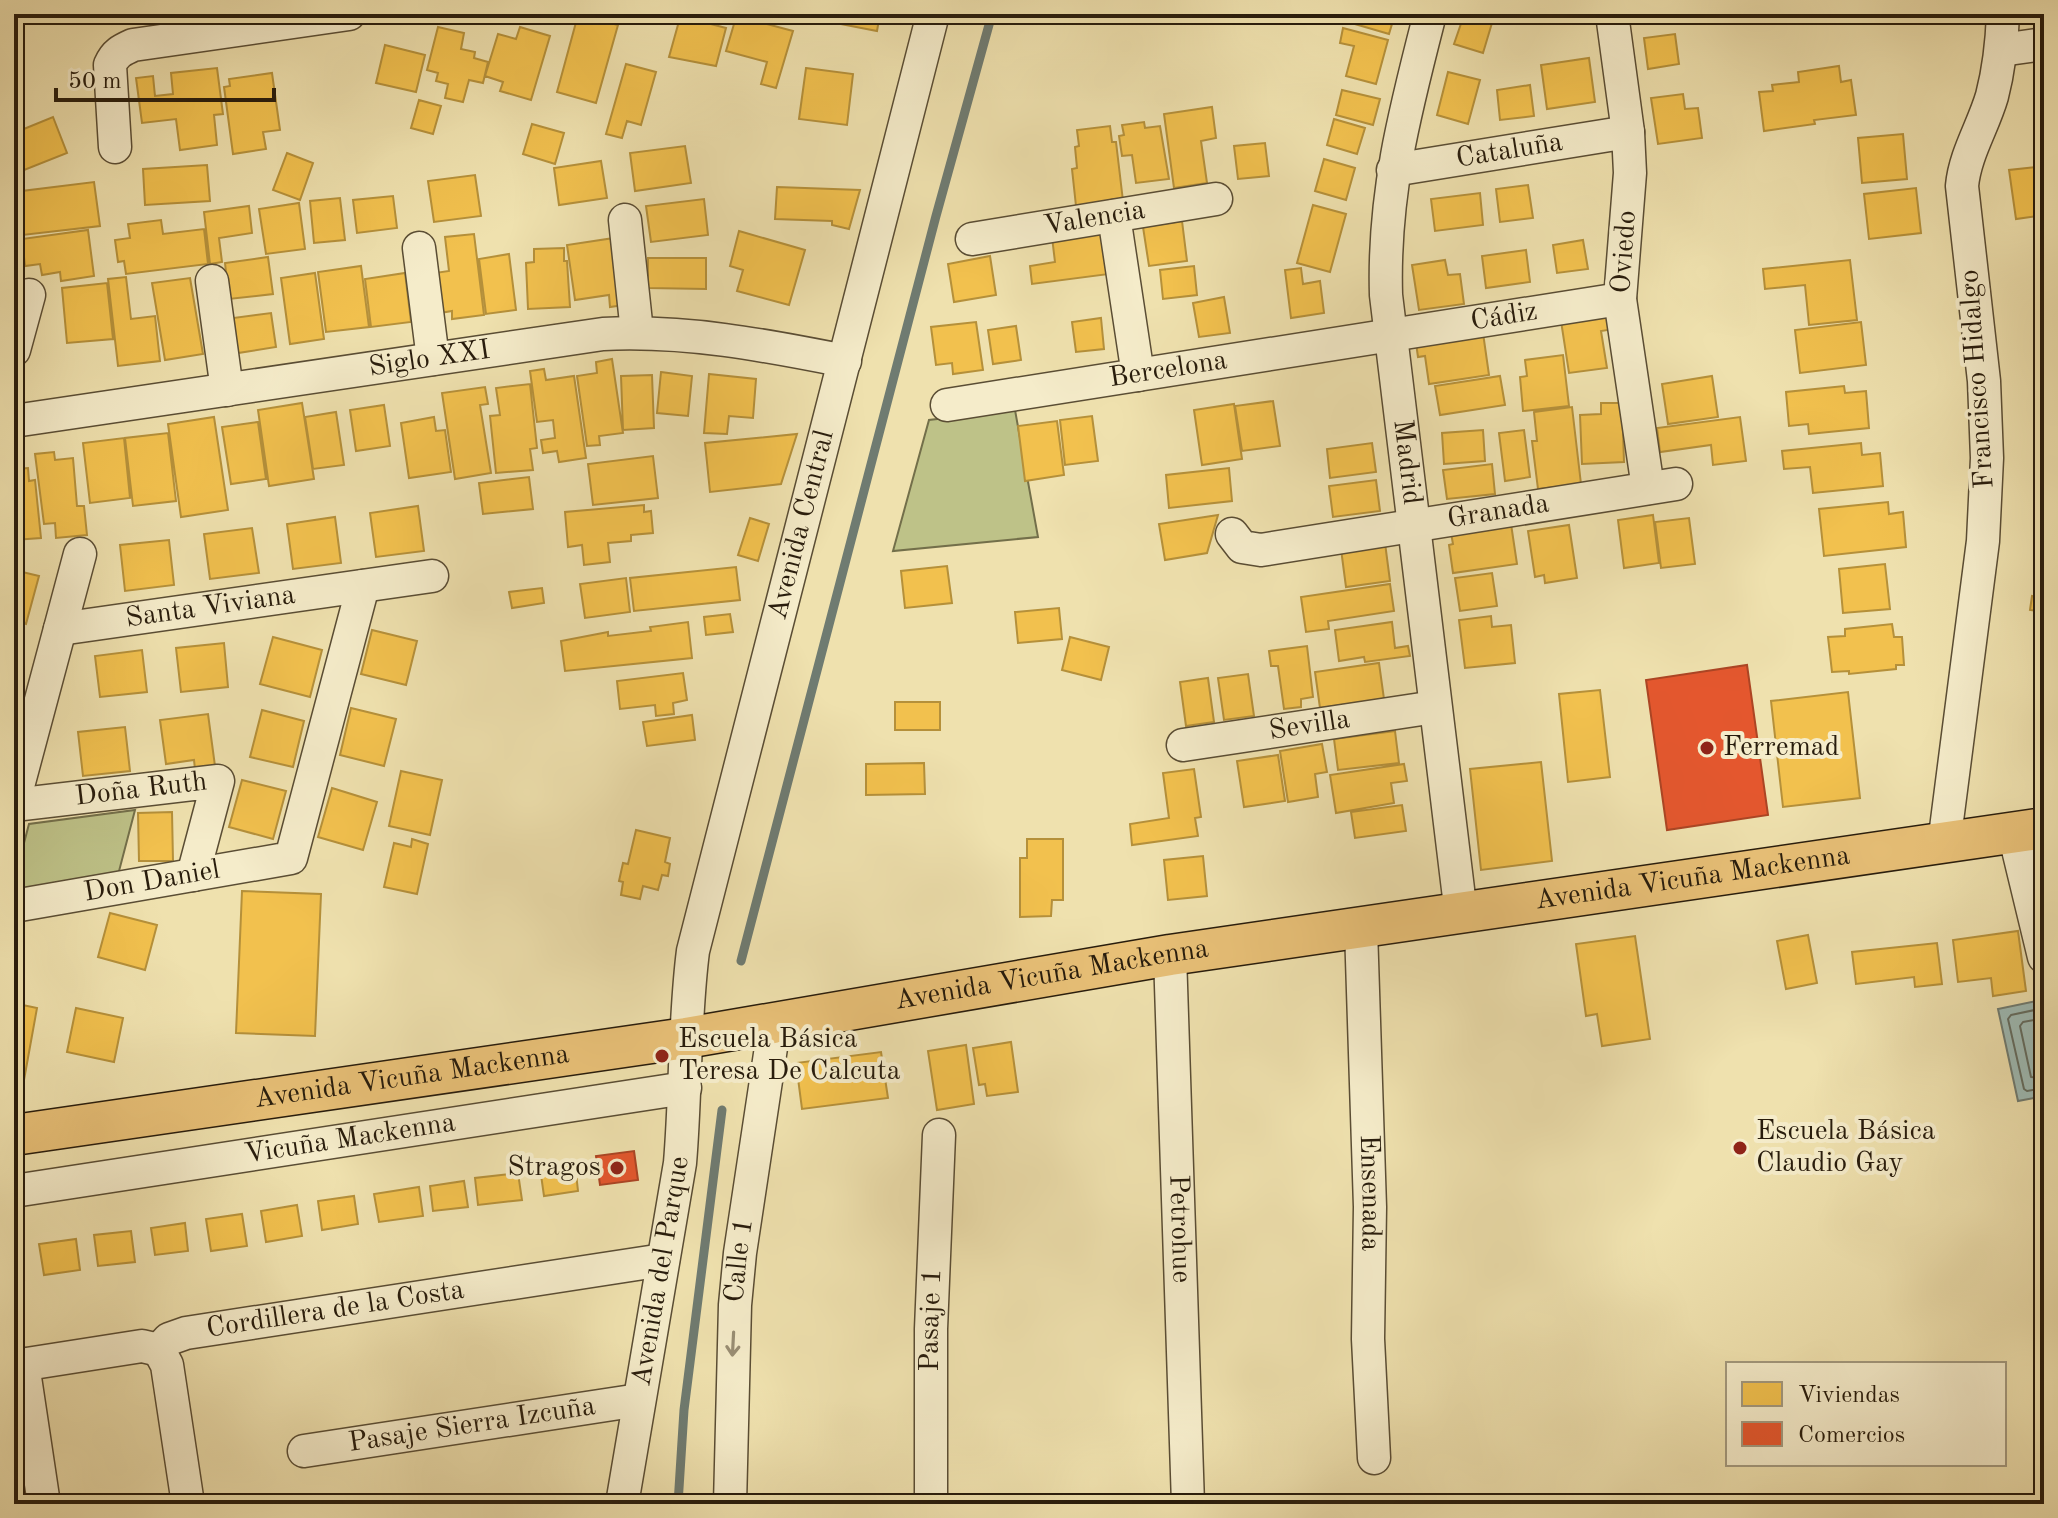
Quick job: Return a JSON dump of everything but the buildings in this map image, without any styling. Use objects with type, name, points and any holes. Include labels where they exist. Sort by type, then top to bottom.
[{"type":"main road","name":"Avenida Vicuña Mackenna","points":[[14,1135],[686,1038],[1170,955],[2029,830]]},
{"type":"street","points":[[115,147],[110,65],[121,50],[133,45],[349,14]]},
{"type":"street","name":"Avenida Central","points":[[686,1038],[687,995],[703,906],[933,14]]},
{"type":"street","name":"Madrid","points":[[1430,14],[1393,170],[1385,254],[1390,336],[1461,914]]},
{"type":"street","name":"Oviedo","points":[[1612,14],[1628,132],[1629,205],[1620,299],[1662,486]]},
{"type":"street","name":"Francisco Hidalgo","points":[[1944,844],[1983,541],[1987,458],[1984,381],[1962,186],[1967,159],[1992,96],[2001,50],[2003,14]]},
{"type":"street","points":[[2001,50],[2044,44]]},
{"type":"street","name":"Cataluña","points":[[1393,170],[1628,132]]},
{"type":"street","name":"Valencia","points":[[972,239],[1216,199]]},
{"type":"street","points":[[1114,216],[1138,375]]},
{"type":"street","points":[[625,220],[637,332]]},
{"type":"street","points":[[419,248],[433,359]]},
{"type":"street","points":[[212,281],[227,390]]},
{"type":"street","points":[[14,350],[29,295]]},
{"type":"street","name":"Cádiz","points":[[1390,336],[1620,299]]},
{"type":"street","name":"Siglo XXI","points":[[14,421],[603,334],[637,332],[703,336],[845,361]]},
{"type":"street","name":"Bercelona","points":[[947,405],[1390,336]]},
{"type":"street","name":"Granada","points":[[1232,534],[1242,547],[1261,550],[1662,486]]},
{"type":"street","points":[[14,803],[80,554]]},
{"type":"street","name":"Santa Viviana","points":[[60,629],[432,576]]},
{"type":"street","name":"Don Daniel","points":[[14,906],[291,858],[363,586]]},
{"type":"street","name":"Sevilla","points":[[1183,745],[1435,707]]},
{"type":"street","name":"Doña Ruth","points":[[14,803],[218,781],[193,875]]},
{"type":"street","points":[[2029,830],[2044,957]]},
{"type":"street","name":"Ensenada","points":[[1361,929],[1370,1207],[1368,1339],[1374,1458]]},
{"type":"street","name":"Petrohue","points":[[1170,955],[1188,1504]]},
{"type":"street","name":"Calle 1","points":[[730,1504],[735,1305],[775,1021]]},
{"type":"street","name":"Avenida del Parque","points":[[622,1504],[680,1163],[686,1038]]},
{"type":"street","name":"Vicuña Mackenna","points":[[14,1191],[685,1088]]},
{"type":"street","name":"Pasaje 1","points":[[931,1504],[931,1329],[939,1135]]},
{"type":"street","name":"Cordillera de la Costa","points":[[18,1365],[142,1346],[159,1350],[169,1339],[186,1333],[663,1260]]},
{"type":"street","points":[[159,1350],[167,1365],[188,1504]]},
{"type":"street","points":[[18,1365],[44,1504]]},
{"type":"street","name":"Pasaje Sierra Izcuña","points":[[304,1451],[639,1400]]},
{"type":"green space","points":[[1015,410],[1038,537],[893,551],[929,420]]},
{"type":"green space","points":[[135,810],[118,875],[14,895],[14,881],[29,824]]},
{"type":"water","points":[[2041,1000],[2044,1012],[2044,1096],[2018,1101],[1998,1009]]},
{"type":"waterway","points":[[741,961],[992,14]]},
{"type":"waterway","points":[[678,1504],[684,1410],[722,1110]]},
{"type":"place","name":"Ferremad","points":[[1707,748]]},
{"type":"place","name":"Escuela Básica Teresa De Calcuta","points":[[662,1056]]},
{"type":"place","name":"Escuela Básica Claudio Gay","points":[[1740,1148]]},
{"type":"place","name":"Stragos","points":[[617,1168]]}]
